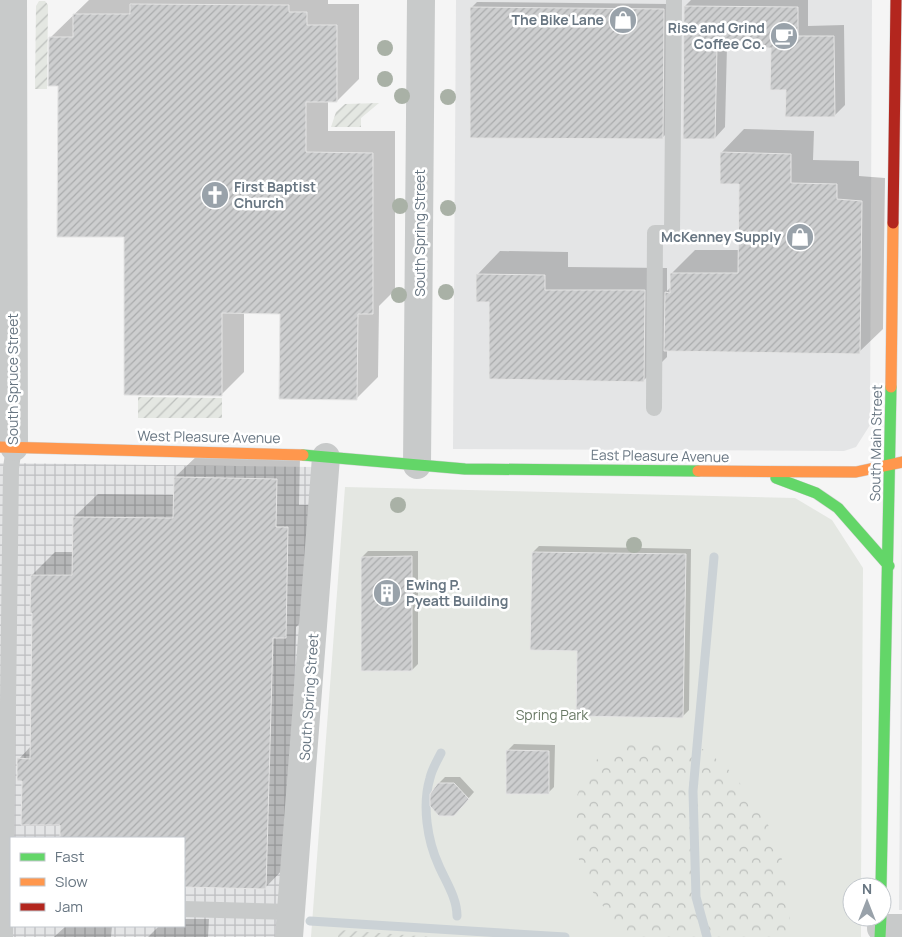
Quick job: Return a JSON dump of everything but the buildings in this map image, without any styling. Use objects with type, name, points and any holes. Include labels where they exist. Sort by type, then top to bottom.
[{"type":"street","name":"South Spruce Street","points":[[7,447],[13,0]]},
{"type":"street","name":"South Spring Street","points":[[417,465],[421,0]]},
{"type":"street","name":"South Main Street","points":[[881,877],[889,566],[896,0]]},
{"type":"street","name":"West Pleasure Avenue","points":[[7,447],[289,454],[417,465]]},
{"type":"street","name":"South Spring Street","points":[[290,924],[326,457]]},
{"type":"street","name":"East Pleasure Avenue","points":[[417,465],[465,469],[856,472],[902,462]]},
{"type":"street","points":[[753,472],[786,481],[816,493],[838,508],[889,566]]},
{"type":"lane","points":[[654,408],[655,233],[672,233],[674,0]]},
{"type":"lane","name":"South Spruce Street","points":[[5,937],[11,468],[7,447]]},
{"type":"lane","points":[[185,909],[290,924]]},
{"type":"shaded area","points":[[456,0],[872,0],[870,425],[856,447],[844,451],[453,449]]},
{"type":"shaded area","points":[[0,463],[313,467],[280,937],[0,937]]},
{"type":"shaded area","points":[[902,511],[902,910],[899,910]]},
{"type":"green space","points":[[39,1],[45,1],[48,5],[47,89],[35,89],[36,6]]},
{"type":"green space","points":[[379,103],[361,118],[361,127],[331,127],[336,112],[345,104]]},
{"type":"green space","points":[[138,397],[222,398],[222,418],[138,418]]},
{"type":"green space","name":"Spring Park","points":[[345,487],[795,498],[832,520],[863,568],[861,877],[842,877],[842,927],[861,927],[861,937],[311,937]]},
{"type":"green space","points":[[647,740],[676,742],[706,750],[730,771],[763,812],[783,862],[792,937],[630,937],[599,901],[588,885],[578,855],[573,821],[577,795],[587,772],[599,758],[619,748]]},
{"type":"green space","points":[[339,930],[432,937],[338,937]]},
{"type":"waterway","points":[[707,937],[696,897],[693,791],[714,557]]},
{"type":"waterway","points":[[441,753],[432,771],[428,788],[426,799],[427,822],[431,845],[453,896],[457,916]]},
{"type":"waterway","points":[[310,921],[565,937]]},
{"type":"traffic: fast","points":[[881,877],[891,387]]},
{"type":"traffic: fast","points":[[303,455],[465,469],[698,471]]},
{"type":"traffic: fast","points":[[776,478],[816,493],[838,508],[889,566]]},
{"type":"traffic: fast","points":[[880,927],[880,937]]},
{"type":"traffic: slow","points":[[891,387],[893,223]]},
{"type":"traffic: slow","points":[[0,447],[303,455]]},
{"type":"traffic: slow","points":[[698,471],[856,472],[902,462]]},
{"type":"traffic: jam","points":[[893,223],[896,0]]},
{"type":"place","name":"The Bike Lane","points":[[623,20]]},
{"type":"place","name":"Rise and Grind Coffee Co.","points":[[784,36]]},
{"type":"place","name":"First Baptist Church","points":[[215,195]]},
{"type":"place","name":"McKenney Supply","points":[[800,237]]},
{"type":"place","name":"Ewing P. Pyeatt Building","points":[[387,593]]}]
